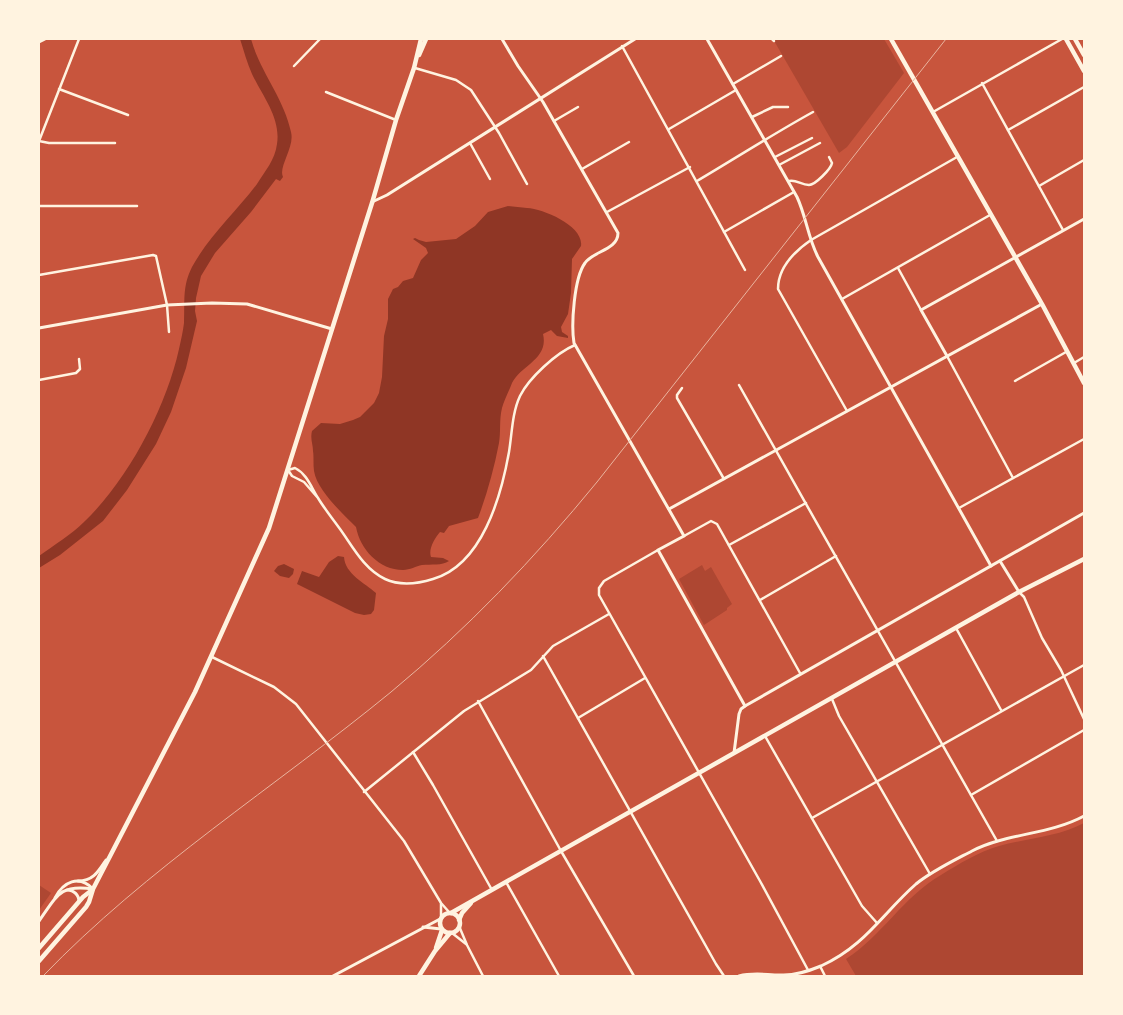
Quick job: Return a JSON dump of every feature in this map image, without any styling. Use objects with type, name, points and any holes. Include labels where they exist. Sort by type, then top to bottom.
[{"type":"main road","points":[[414,68],[421,39]]},
{"type":"main road","points":[[39,961],[89,902],[93,889],[172,739],[212,657],[269,528],[372,203],[396,120],[426,39]]},
{"type":"main road","points":[[891,39],[1042,304],[1084,383]]},
{"type":"main road","points":[[1064,39],[1084,71]]},
{"type":"main road","points":[[1075,39],[1084,55]]},
{"type":"main road","points":[[435,951],[441,930],[441,918],[1019,592],[1084,560]]},
{"type":"main road","points":[[39,948],[78,903],[93,889]]},
{"type":"main road","points":[[419,976],[435,951],[451,933],[456,931],[462,913],[474,900]]},
{"type":"main road","points":[[450,913],[456,915],[459,920]]},
{"type":"main road","points":[[441,930],[451,933]]},
{"type":"street","points":[[39,42],[45,39]]},
{"type":"street","points":[[79,39],[39,141],[49,143],[115,143]]},
{"type":"street","points":[[294,66],[320,39]]},
{"type":"street","points":[[502,39],[518,66],[541,98],[617,230],[618,237],[613,244],[588,260],[581,271],[574,315],[573,334],[575,345],[684,536]]},
{"type":"street","points":[[372,203],[635,39]]},
{"type":"street","points":[[707,39],[789,181],[804,214],[818,257],[991,566]]},
{"type":"street","points":[[933,112],[1064,39]]},
{"type":"street","points":[[622,46],[690,167],[744,270]]},
{"type":"street","points":[[1078,60],[1084,55]]},
{"type":"street","points":[[733,84],[781,56]]},
{"type":"street","points":[[414,68],[463,83],[478,98],[527,184]]},
{"type":"street","points":[[982,83],[1063,230]]},
{"type":"street","points":[[1008,130],[1084,87]]},
{"type":"street","points":[[59,89],[128,115]]},
{"type":"street","points":[[669,129],[736,90]]},
{"type":"street","points":[[326,92],[396,120]]},
{"type":"street","points":[[752,117],[773,108],[788,106]]},
{"type":"street","points":[[554,121],[578,107]]},
{"type":"street","points":[[697,181],[743,154],[764,139],[813,112]]},
{"type":"street","points":[[775,157],[812,138]]},
{"type":"street","points":[[582,169],[629,142]]},
{"type":"street","points":[[470,143],[490,179]]},
{"type":"street","points":[[780,165],[820,143]]},
{"type":"street","points":[[789,181],[813,184],[831,167],[832,163],[829,157]]},
{"type":"street","points":[[847,411],[778,289],[778,282],[786,264],[797,251],[811,240],[957,157]]},
{"type":"street","points":[[1039,186],[1084,160]]},
{"type":"street","points":[[606,212],[690,167]]},
{"type":"street","points":[[724,232],[794,192]]},
{"type":"street","points":[[39,206],[137,206]]},
{"type":"street","points":[[842,300],[990,215]]},
{"type":"street","points":[[921,310],[1084,219]]},
{"type":"street","points":[[39,275],[153,255],[157,257],[169,332]]},
{"type":"street","points":[[898,268],[1013,478]]},
{"type":"street","points":[[39,328],[166,305],[198,303],[247,304],[332,329]]},
{"type":"street","points":[[669,509],[1042,304]]},
{"type":"street","points":[[318,498],[304,482],[292,476],[288,470],[295,468],[302,473],[363,562],[379,576],[396,582],[410,584],[429,580],[450,572],[463,562],[474,548],[494,507],[505,473],[515,412],[521,396],[538,373],[568,348],[575,345]]},
{"type":"street","points":[[1015,380],[1068,352]]},
{"type":"street","points":[[1074,363],[1084,357]]},
{"type":"street","points":[[39,380],[76,373],[80,369],[79,359]]},
{"type":"street","points":[[739,386],[997,841]]},
{"type":"street","points":[[682,388],[677,398],[724,479]]},
{"type":"street","points":[[958,509],[1084,439]]},
{"type":"street","points":[[729,545],[806,503]]},
{"type":"street","points":[[734,753],[739,714],[745,706],[1084,513]]},
{"type":"street","points":[[800,673],[729,545],[714,522],[708,523],[658,550],[600,585],[598,593],[609,614],[769,896],[808,970]]},
{"type":"street","points":[[658,550],[745,706]]},
{"type":"street","points":[[760,600],[836,556]]},
{"type":"street","points":[[1000,561],[1024,597],[1042,638],[1064,676],[1084,719]]},
{"type":"street","points":[[364,792],[478,702],[527,672],[556,644],[609,614]]},
{"type":"street","points":[[956,628],[1001,710]]},
{"type":"street","points":[[543,656],[724,976]]},
{"type":"street","points":[[212,657],[282,692],[296,704],[404,841],[440,903],[450,913]]},
{"type":"street","points":[[812,818],[1084,665]]},
{"type":"street","points":[[578,718],[645,678]]},
{"type":"street","points":[[832,699],[839,716],[930,874]]},
{"type":"street","points":[[478,702],[561,851],[634,976]]},
{"type":"street","points":[[970,795],[1084,730]]},
{"type":"street","points":[[765,736],[862,906],[877,924]]},
{"type":"street","points":[[413,752],[443,801],[492,890]]},
{"type":"street","points":[[739,976],[748,973],[781,976],[820,966],[858,944],[905,895],[930,874],[970,852],[997,841],[1060,827],[1084,816]]},
{"type":"street","points":[[39,921],[62,887],[67,883],[86,880],[95,875],[120,839]]},
{"type":"street","points":[[78,881],[85,882],[93,889]]},
{"type":"street","points":[[506,882],[558,976]]},
{"type":"street","points":[[52,903],[64,890],[73,888],[93,889]]},
{"type":"street","points":[[64,890],[74,892],[78,898],[78,903]]},
{"type":"street","points":[[333,976],[441,918],[440,903]]},
{"type":"street","points":[[459,926],[483,976]]},
{"type":"street","points":[[423,927],[441,930]]},
{"type":"street","points":[[451,933],[467,945]]},
{"type":"street","points":[[820,966],[825,976]]},
{"type":"shaded area","points":[[240,39],[251,39],[260,63],[278,96],[288,120],[292,138],[283,168],[283,177],[280,181],[276,179],[251,212],[215,253],[201,276],[196,298],[195,311],[197,321],[186,368],[171,412],[156,444],[127,490],[103,521],[60,555],[39,568],[39,556],[74,531],[100,505],[116,486],[143,442],[155,419],[173,372],[184,326],[185,288],[192,267],[214,234],[257,184],[274,155],[278,134],[274,116],[252,74]]},
{"type":"shaded area","points":[[773,39],[884,39],[904,73],[847,147],[839,153]]},
{"type":"shaded area","points":[[508,206],[534,209],[552,215],[570,225],[580,239],[581,246],[572,259],[568,314],[561,327],[562,332],[568,338],[557,336],[551,330],[543,334],[544,343],[542,350],[512,383],[502,408],[497,453],[478,518],[449,526],[444,533],[440,532],[431,547],[431,557],[443,558],[449,561],[440,564],[422,565],[406,570],[394,569],[372,557],[362,543],[356,527],[331,501],[320,486],[314,471],[312,431],[321,423],[340,424],[360,417],[374,403],[379,393],[382,377],[384,336],[388,319],[388,299],[393,289],[398,287],[403,281],[413,278],[421,260],[428,253],[426,248],[413,239],[426,242],[456,239],[475,226],[488,212]]},
{"type":"shaded area","points":[[338,556],[344,557],[345,563],[356,578],[376,593],[374,610],[371,614],[355,613],[297,584],[302,571],[319,577],[329,562]]},
{"type":"shaded area","points":[[284,564],[294,569],[293,574],[289,578],[280,576],[274,571],[278,566]]},
{"type":"shaded area","points":[[702,565],[705,571],[711,567],[732,604],[727,610],[704,625],[679,579]]},
{"type":"shaded area","points":[[1084,823],[1084,976],[856,976],[846,959],[871,939],[927,884],[976,855],[991,849],[1064,831]]},
{"type":"shaded area","points":[[39,885],[51,893],[39,910]]},
{"type":"railway","points":[[43,976],[125,899],[212,829],[391,692],[499,592],[597,482],[946,39]]}]
